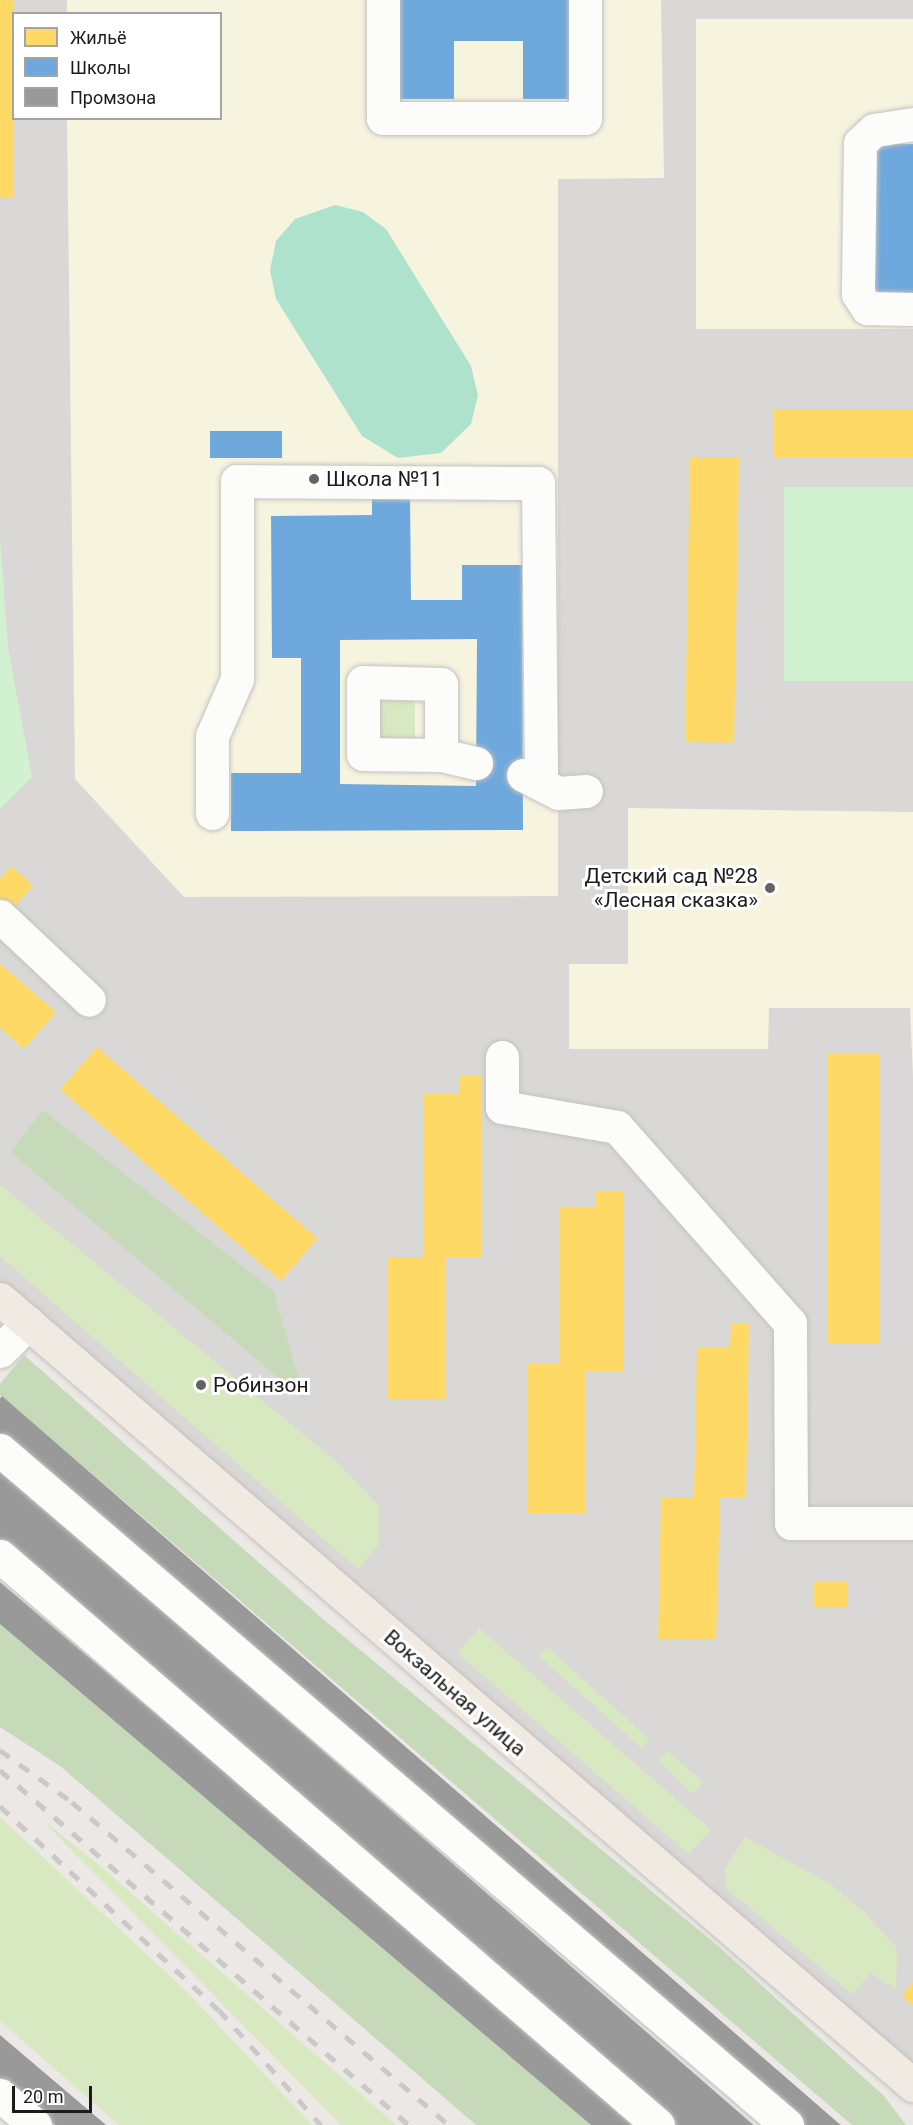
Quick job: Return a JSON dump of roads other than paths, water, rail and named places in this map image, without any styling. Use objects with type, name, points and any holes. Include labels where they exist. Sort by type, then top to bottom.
[{"type":"main road","name":"Вокзальная улица","points":[[0,1299],[913,2085]]},
{"type":"lane","points":[[383,0],[383,118],[585,118],[585,0]]},
{"type":"lane","points":[[913,124],[874,130],[860,143],[858,294],[867,308],[913,309]]},
{"type":"lane","points":[[212,813],[212,736],[237,679],[237,481],[538,483],[532,780],[558,793],[586,791]]},
{"type":"lane","points":[[441,754],[476,762]]},
{"type":"lane","points":[[0,916],[89,1000]]},
{"type":"lane","points":[[502,1057],[502,1107],[617,1127],[790,1323],[791,1523],[913,1523]]},
{"type":"lane","points":[[0,1351],[28,1323]]},
{"type":"lane","points":[[0,1450],[787,2125]]},
{"type":"lane","points":[[0,1556],[658,2125]]},
{"type":"railway","points":[[0,1750],[72,1802],[449,2125]]},
{"type":"railway","points":[[0,1770],[409,2125]]},
{"type":"railway","points":[[0,1806],[219,2010],[321,2125]]},
{"type":"place","name":"Школа №11","points":[[314,479]]},
{"type":"place","name":"Детский сад №28 «Лесная сказка»","points":[[770,888]]},
{"type":"place","name":"Робинзон","points":[[201,1385]]}]
